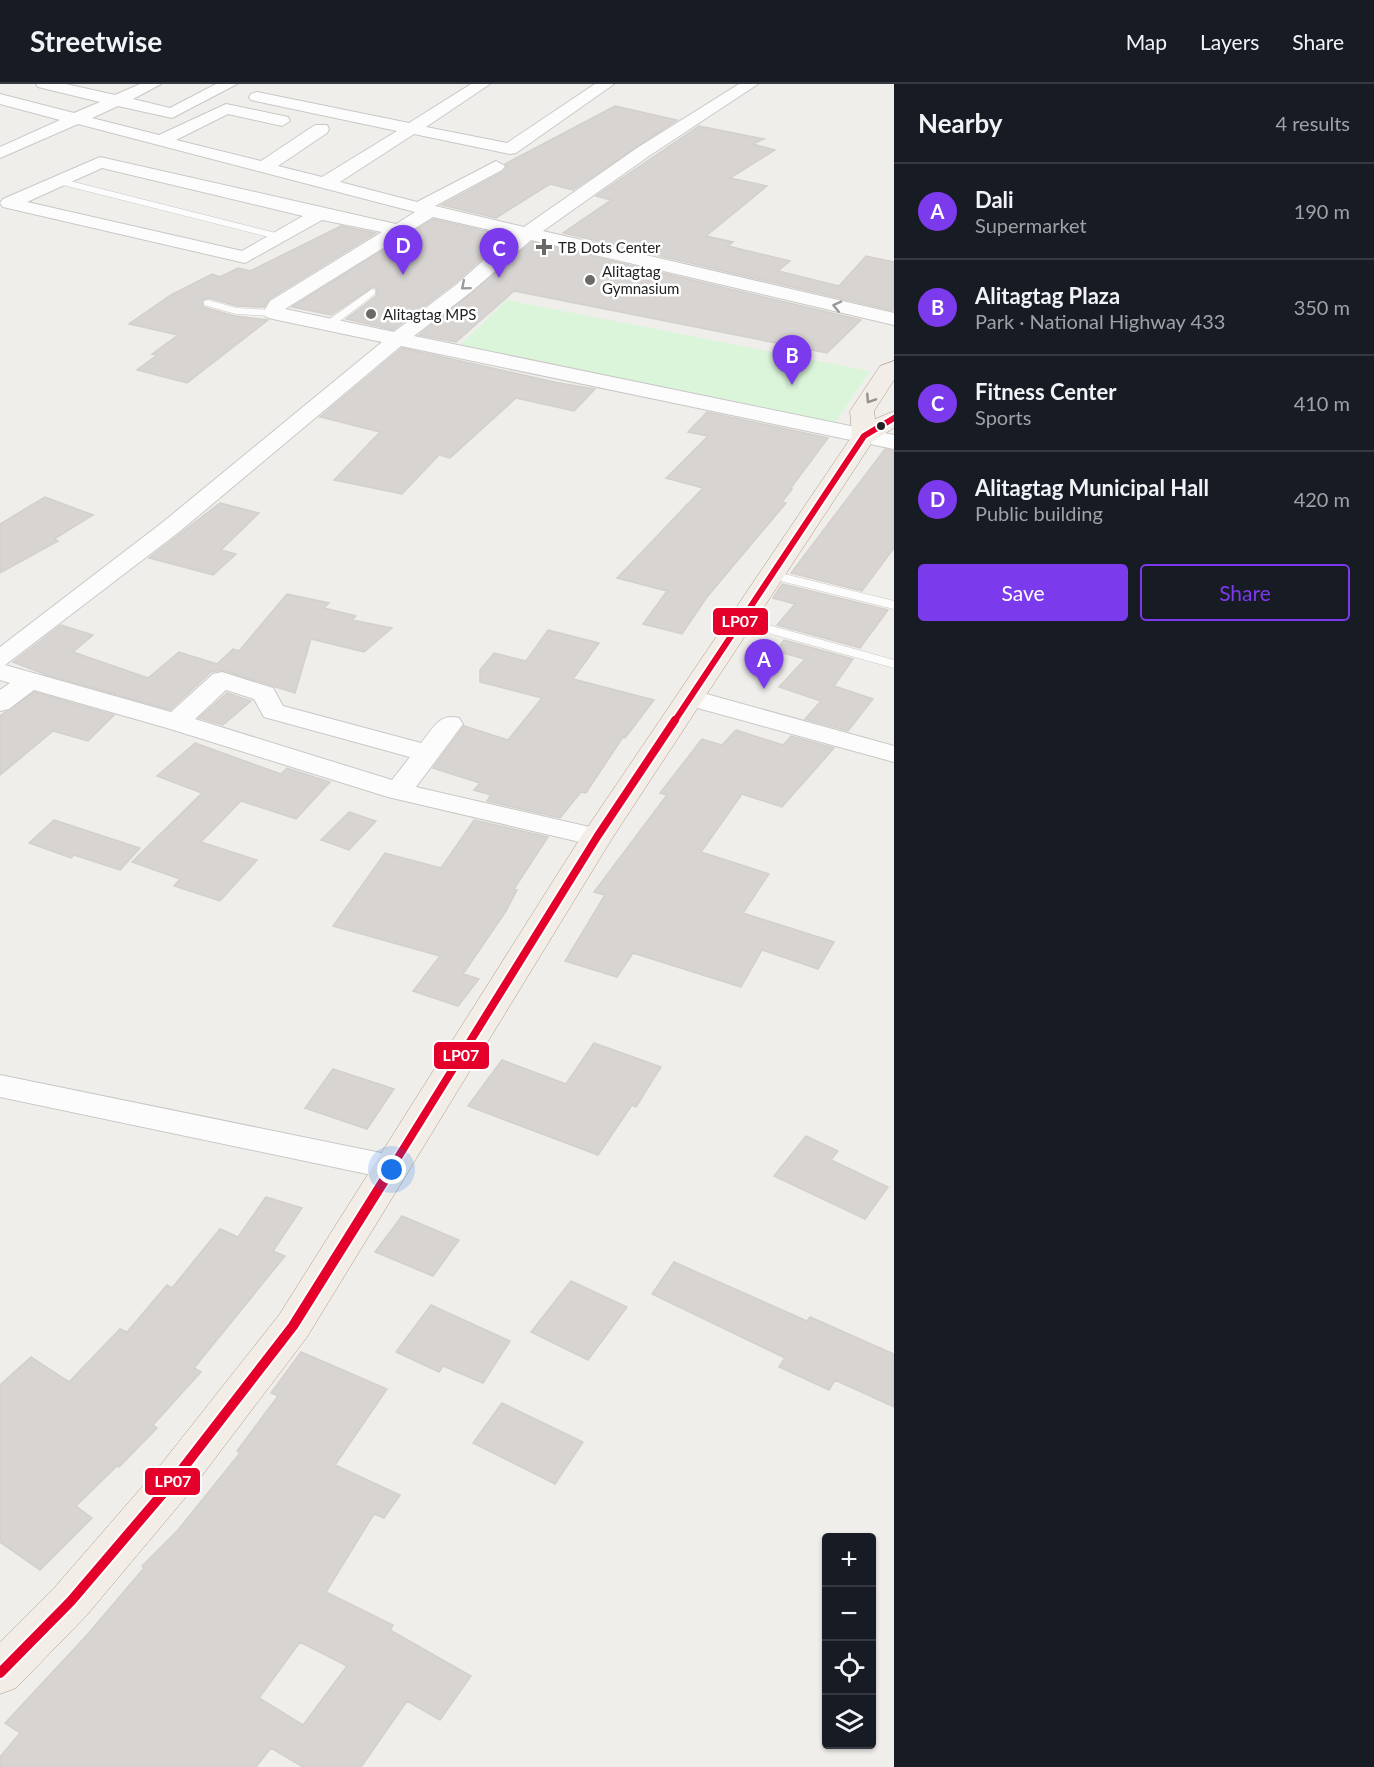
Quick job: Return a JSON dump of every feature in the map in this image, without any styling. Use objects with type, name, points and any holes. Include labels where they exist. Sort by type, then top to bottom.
[{"type":"main road","points":[[864,436],[862,411],[888,371],[894,368]]},
{"type":"main road","points":[[0,1673],[71,1601],[170,1485],[293,1326],[597,837],[692,698],[740,621],[864,436],[894,418]]},
{"type":"street","points":[[44,84],[172,113],[229,84]]},
{"type":"street","points":[[118,84],[147,87]]},
{"type":"street","points":[[281,84],[257,98],[510,149],[606,84]]},
{"type":"street","points":[[326,183],[482,84]]},
{"type":"street","points":[[0,659],[171,527],[396,340],[464,288],[526,234],[643,152],[750,84]]},
{"type":"street","points":[[0,153],[79,120],[147,87]]},
{"type":"street","points":[[5,103],[264,167],[424,210],[894,319]]},
{"type":"street","points":[[158,142],[226,109],[343,134]]},
{"type":"street","points":[[264,167],[321,129]]},
{"type":"street","points":[[365,138],[409,147]]},
{"type":"street","points":[[474,161],[496,166],[424,210],[398,230],[277,304],[273,313],[894,442]]},
{"type":"street","points":[[319,214],[245,257],[9,203],[100,162],[319,214],[398,230]]},
{"type":"street","points":[[0,672],[176,722],[398,791],[597,837]]},
{"type":"street","points":[[176,722],[222,680],[264,694],[273,711],[426,753]]},
{"type":"street","points":[[0,703],[29,681]]},
{"type":"street","points":[[692,698],[894,754]]},
{"type":"street","points":[[398,791],[450,724]]},
{"type":"street","points":[[0,1086],[391,1167]]},
{"type":"lane","points":[[58,182],[281,237]]},
{"type":"lane","points":[[328,325],[372,292]]},
{"type":"lane","points":[[208,303],[236,310],[273,313]]},
{"type":"lane","points":[[772,574],[894,605]]},
{"type":"lane","points":[[740,621],[894,664]]},
{"type":"green space","points":[[507,300],[870,371],[835,423],[458,347]]},
{"type":"building","points":[[615,106],[677,120],[573,190],[550,184],[496,218],[442,205],[503,172],[507,167],[505,164]]},
{"type":"building","points":[[699,126],[764,139],[753,144],[775,150],[730,178],[767,186],[706,236],[733,242],[728,246],[790,261],[778,271],[839,286],[866,256],[894,262],[894,311],[563,233],[611,200],[596,196]]},
{"type":"building","points":[[433,219],[507,236],[456,282],[393,330],[346,319],[376,296],[377,289],[373,287],[331,315],[292,307]]},
{"type":"building","points":[[341,226],[376,233],[269,299],[264,307],[237,306],[209,298],[202,300],[203,307],[235,316],[268,320],[187,383],[137,370],[157,355],[152,354],[178,335],[129,324],[171,295],[212,274],[220,277],[238,268],[250,271]]},
{"type":"building","points":[[532,242],[861,320],[827,353],[514,291],[456,342],[419,335]]},
{"type":"building","points":[[402,348],[595,389],[574,411],[516,398],[450,458],[439,455],[402,494],[334,480],[380,432],[320,417]]},
{"type":"building","points":[[707,412],[828,438],[790,489],[792,489],[782,502],[786,503],[707,597],[682,634],[643,624],[667,591],[617,578],[703,488],[666,478],[708,436],[688,432]]},
{"type":"building","points":[[885,449],[894,451],[894,548],[862,591],[791,573]]},
{"type":"building","points":[[45,497],[93,515],[54,539],[58,541],[0,573],[0,524]]},
{"type":"building","points":[[220,503],[259,513],[221,550],[236,554],[213,575],[149,558]]},
{"type":"building","points":[[782,584],[888,610],[860,648],[777,625],[795,604],[773,598]]},
{"type":"building","points":[[287,594],[329,603],[324,608],[356,616],[352,620],[392,628],[364,652],[311,639],[295,693],[222,670],[211,672],[170,710],[47,675],[13,662],[61,625],[93,635],[73,652],[148,678],[179,652],[217,664],[233,649],[239,651]]},
{"type":"building","points":[[548,630],[599,643],[573,679],[654,700],[625,738],[623,737],[586,793],[581,792],[560,818],[487,801],[491,795],[474,790],[480,783],[433,768],[464,726],[508,740],[542,698],[480,682],[480,670],[494,653],[526,661]]},
{"type":"building","points":[[784,640],[853,659],[834,686],[873,699],[848,731],[805,719],[821,701],[779,687],[805,659],[776,651]]},
{"type":"building","points":[[34,692],[114,715],[88,741],[53,731],[0,775],[0,716]]},
{"type":"building","points":[[227,693],[251,701],[223,725],[199,718]]},
{"type":"building","points":[[736,730],[783,745],[791,736],[834,748],[782,807],[742,794],[701,852],[769,874],[743,913],[834,942],[818,969],[762,950],[741,987],[633,953],[617,977],[565,961],[605,895],[594,892],[667,795],[660,793],[702,739],[722,745]]},
{"type":"building","points":[[195,743],[281,774],[287,768],[330,782],[296,819],[241,801],[201,842],[257,860],[220,901],[174,886],[180,879],[132,862],[202,793],[157,776]]},
{"type":"building","points":[[349,812],[376,821],[349,850],[321,840]]},
{"type":"building","points":[[54,820],[140,848],[120,870],[74,855],[71,858],[29,843]]},
{"type":"building","points":[[474,820],[548,837],[514,889],[517,890],[506,911],[463,974],[479,979],[458,1006],[413,991],[440,956],[333,926],[385,853],[441,868]]},
{"type":"building","points":[[594,1043],[661,1067],[636,1107],[632,1105],[598,1155],[468,1106],[502,1060],[566,1084]]},
{"type":"building","points":[[333,1069],[394,1089],[367,1129],[305,1108]]},
{"type":"building","points":[[806,1136],[838,1151],[831,1160],[888,1187],[865,1219],[774,1176]]},
{"type":"building","points":[[266,1197],[302,1208],[273,1251],[285,1256],[194,1368],[201,1372],[153,1425],[157,1428],[76,1506],[92,1518],[40,1570],[0,1542],[0,1385],[31,1357],[69,1382],[120,1329],[127,1332],[167,1285],[172,1288],[220,1229],[238,1237]]},
{"type":"building","points":[[402,1216],[459,1240],[433,1276],[375,1252]]},
{"type":"building","points":[[674,1262],[807,1321],[810,1317],[894,1354],[894,1407],[835,1380],[829,1390],[779,1367],[785,1358],[652,1294]]},
{"type":"building","points":[[571,1281],[627,1307],[588,1360],[531,1332]]},
{"type":"building","points":[[431,1305],[510,1341],[483,1383],[443,1366],[439,1372],[396,1352]]},
{"type":"building","points":[[301,1352],[387,1389],[335,1465],[400,1495],[384,1518],[374,1514],[326,1592],[393,1625],[390,1630],[471,1676],[440,1720],[407,1701],[361,1767],[303,1767],[271,1748],[256,1767],[0,1767],[0,1757],[20,1733],[5,1723],[87,1635],[144,1568],[142,1566],[178,1530],[240,1453],[237,1451],[278,1396],[271,1393]],"holes":[[[300,1642],[347,1666],[303,1725],[259,1698]]]},
{"type":"building","points":[[502,1403],[583,1442],[555,1484],[473,1443]]},
{"type":"transit line","name":"LP07","points":[[0,1673],[71,1601],[170,1485],[293,1326],[597,837],[864,436],[894,418]]},
{"type":"place","name":"TB Dots Center","points":[[544,247]]},
{"type":"place","name":"Alitagtag Municipal Hall","points":[[403,275]]},
{"type":"place","name":"Fitness Center","points":[[499,278]]},
{"type":"place","name":"Alitagtag Gymnasium","points":[[590,280]]},
{"type":"place","name":"Alitagtag MPS","points":[[371,314]]},
{"type":"place","name":"Alitagtag Plaza","points":[[792,385]]},
{"type":"place","name":"Dali","points":[[764,689]]}]
